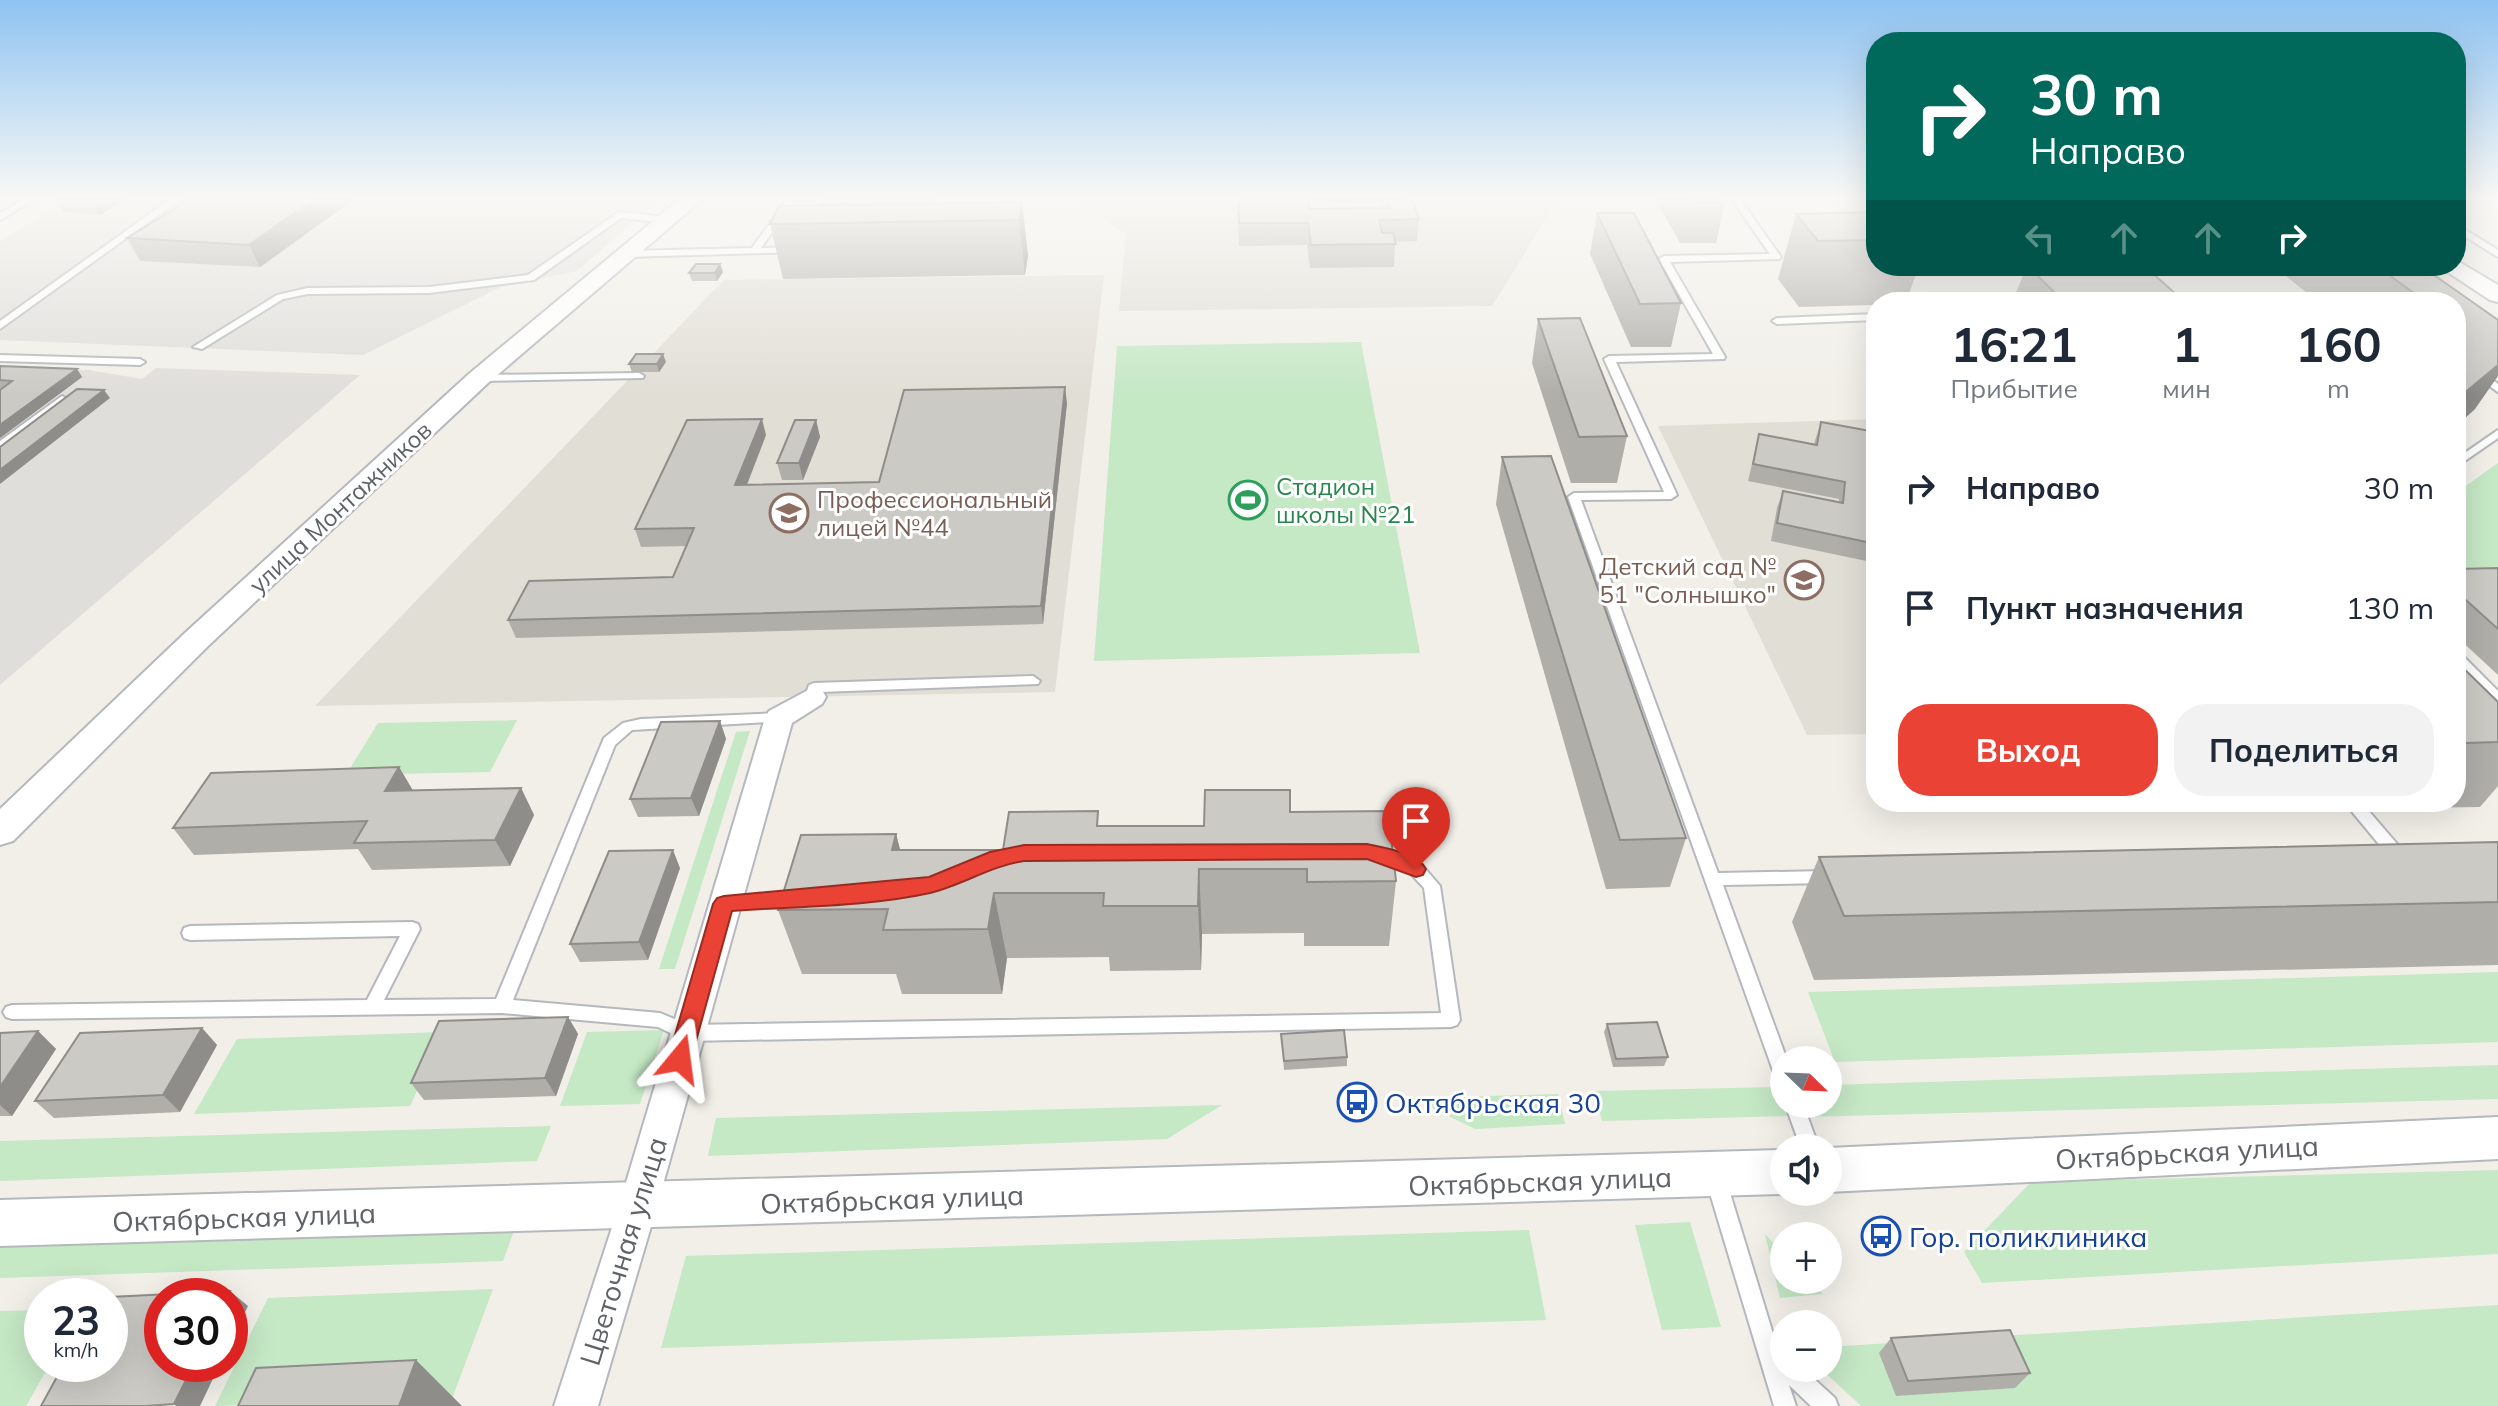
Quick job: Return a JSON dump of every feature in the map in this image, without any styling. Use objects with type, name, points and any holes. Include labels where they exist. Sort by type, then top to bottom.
[{"type":"street","name":"улица Монтажников","points":[[0,831],[207,630],[479,378],[615,264]]},
{"type":"street","points":[[2466,274],[2498,295]]},
{"type":"street","points":[[779,718],[812,697]]},
{"type":"street","name":"Цветочная улица","points":[[576,1406],[638,1206],[779,718]]},
{"type":"street","name":"Октябрьская улица","points":[[1842,1169],[2498,1138]]},
{"type":"street","name":"Октябрьская улица","points":[[0,1223],[1770,1173]]},
{"type":"lane","points":[[0,326],[87,264]]},
{"type":"lane","points":[[198,347],[280,297],[308,291],[429,290],[531,278],[551,264]]},
{"type":"lane","points":[[1667,264],[1720,357],[1609,359],[1671,495],[1574,497],[1773,1046]]},
{"type":"lane","points":[[1777,321],[1866,317]]},
{"type":"lane","points":[[0,358],[140,362]]},
{"type":"lane","points":[[2466,365],[2498,389]]},
{"type":"lane","points":[[479,378],[639,376]]},
{"type":"lane","points":[[0,446],[62,399]]},
{"type":"lane","points":[[2466,457],[2498,433]]},
{"type":"lane","points":[[2466,667],[2498,699]]},
{"type":"lane","points":[[812,697],[814,688],[1033,681]]},
{"type":"lane","points":[[502,1006],[609,742],[628,726],[641,724],[779,718]]},
{"type":"lane","points":[[2361,812],[2409,869],[2394,869]]},
{"type":"lane","points":[[12,1012],[502,1006],[660,1020],[687,1033],[1451,1020],[1432,886],[1416,869],[1393,858],[1367,852]]},
{"type":"lane","points":[[1712,879],[1837,877]]},
{"type":"lane","points":[[724,904],[815,897]]},
{"type":"lane","points":[[190,933],[412,929],[372,1007]]},
{"type":"lane","points":[[1715,1176],[1770,1333]]},
{"type":"lane","points":[[1782,1382],[1785,1406]]},
{"type":"lane","points":[[1802,1382],[1827,1406]]},
{"type":"shaded area","points":[[0,264],[585,264],[577,271],[501,287],[363,355],[0,340]]},
{"type":"shaded area","points":[[1123,264],[1518,264],[1492,306],[1119,311]]},
{"type":"shaded area","name":"Профессиональный лицей №44","points":[[1104,275],[1055,692],[315,706],[724,280]]},
{"type":"shaded area","points":[[156,368],[360,375],[0,685],[0,371],[89,370],[142,379]]},
{"type":"shaded area","name":"Детский сад № 51 \"Солнышко\"","points":[[1866,419],[1866,734],[1807,735],[1658,426]]},
{"type":"green space","name":"Стадион школы №21","points":[[1361,342],[1420,653],[1094,661],[1117,346]]},
{"type":"green space","points":[[2498,463],[2498,573],[2466,575],[2466,486]]},
{"type":"green space","points":[[517,720],[490,772],[346,775],[378,723]]},
{"type":"green space","points":[[750,731],[675,969],[659,969],[736,732]]},
{"type":"green space","points":[[2498,972],[2498,1042],[1842,1062],[1842,1046],[1829,1046],[1808,992]]},
{"type":"green space","points":[[664,1030],[640,1104],[560,1106],[587,1032]]},
{"type":"green space","points":[[444,1032],[410,1106],[194,1114],[237,1039]]},
{"type":"green space","points":[[2498,1065],[2498,1099],[1842,1116],[1842,1085]]},
{"type":"green space","points":[[1770,1087],[1770,1116],[1602,1121],[1594,1091]]},
{"type":"green space","points":[[1558,1094],[1565,1124],[1475,1129],[1412,1098]]},
{"type":"green space","points":[[1222,1105],[1167,1139],[708,1156],[716,1118]]},
{"type":"green space","points":[[551,1126],[537,1161],[0,1181],[0,1141]]},
{"type":"green space","points":[[2498,1170],[2498,1254],[1982,1283],[1964,1252],[2031,1182]]},
{"type":"green space","points":[[519,1217],[503,1261],[0,1278],[0,1234]]},
{"type":"green space","points":[[1690,1222],[1721,1327],[1662,1330],[1635,1225]]},
{"type":"green space","points":[[1529,1230],[1546,1320],[661,1348],[686,1256]]},
{"type":"green space","points":[[1765,1234],[1770,1239],[1770,1255]]},
{"type":"green space","points":[[493,1289],[452,1399],[215,1406],[227,1382],[248,1382],[248,1339],[268,1298]]},
{"type":"green space","points":[[1779,1294],[1823,1294],[1780,1298]]},
{"type":"green space","points":[[2498,1305],[2498,1406],[1861,1406],[1835,1382],[1842,1382],[1842,1346]]},
{"type":"green space","points":[[24,1310],[24,1382],[40,1382],[26,1406],[0,1406],[0,1311]]},
{"type":"building","points":[[696,264],[720,264],[715,273],[689,273]]},
{"type":"building","points":[[1621,264],[1660,264],[1681,303],[1640,304]]},
{"type":"building","points":[[2038,276],[2155,276],[2174,292],[2054,292]]},
{"type":"building","points":[[2391,276],[2435,276],[2458,292],[2412,292]]},
{"type":"building","points":[[2466,298],[2498,320],[2498,365],[2466,392]]},
{"type":"building","points":[[1580,318],[1627,436],[1579,437],[1538,319]]},
{"type":"building","points":[[636,354],[663,354],[657,364],[629,364]]},
{"type":"building","points":[[0,366],[77,369],[0,425],[0,390],[12,381],[0,380]]},
{"type":"building","points":[[1065,387],[1041,606],[508,620],[529,581],[673,577],[694,528],[635,529],[687,420],[762,419],[735,485],[879,482],[904,390]]},
{"type":"building","points":[[77,389],[104,390],[0,470],[0,447]]},
{"type":"building","points":[[795,420],[816,420],[799,463],[777,463]]},
{"type":"building","points":[[1821,422],[1866,430],[1866,542],[1777,523],[1783,491],[1843,503],[1845,482],[1753,464],[1759,434],[1817,445]]},
{"type":"building","points":[[1551,456],[1686,838],[1620,840],[1502,457]]},
{"type":"building","points":[[2498,568],[2498,629],[2466,600],[2466,569]]},
{"type":"building","points":[[2466,671],[2498,702],[2498,742],[2466,743]]},
{"type":"building","points":[[720,721],[691,798],[630,799],[661,722]]},
{"type":"building","points":[[399,767],[385,791],[521,788],[495,840],[354,843],[367,821],[173,828],[211,773]]},
{"type":"building","points":[[1205,790],[1290,790],[1290,812],[1388,811],[1396,881],[1307,882],[1307,869],[1199,869],[1198,906],[1103,906],[1104,893],[994,893],[988,929],[883,930],[888,909],[778,910],[801,835],[896,834],[892,850],[1003,850],[1009,812],[1098,811],[1097,826],[1204,826]]},
{"type":"building","points":[[2498,842],[2498,902],[1844,916],[1819,857]]},
{"type":"building","points":[[673,850],[639,942],[570,944],[609,851]]},
{"type":"building","points":[[568,1017],[545,1078],[411,1083],[439,1021]]},
{"type":"building","points":[[1657,1022],[1668,1057],[1616,1059],[1607,1024]]},
{"type":"building","points":[[202,1028],[163,1095],[35,1101],[80,1033]]},
{"type":"building","points":[[1344,1030],[1347,1057],[1284,1061],[1281,1034]]},
{"type":"building","points":[[38,1031],[0,1087],[0,1033]]},
{"type":"building","points":[[144,1295],[144,1382],[185,1382],[174,1404],[41,1406],[54,1382],[128,1382],[128,1296]]},
{"type":"building","points":[[2010,1330],[2030,1373],[1908,1381],[1891,1338]]},
{"type":"building","points":[[416,1360],[399,1406],[238,1406],[256,1368]]},
{"type":"place","name":"Стадион школы №21","points":[[1248,500]]},
{"type":"place","name":"Профессиональный лицей №44","points":[[789,513]]},
{"type":"place","name":"Детский сад № 51 \"Солнышко\"","points":[[1804,580]]},
{"type":"place","name":"Октябрьская 30","points":[[1357,1102]]},
{"type":"place","name":"Гор. поликлиника","points":[[1881,1236]]},
{"type":"route","points":[[680,1059],[724,904],[891,891],[931,884],[997,857],[1024,853],[1367,852],[1393,858],[1416,869]]}]
